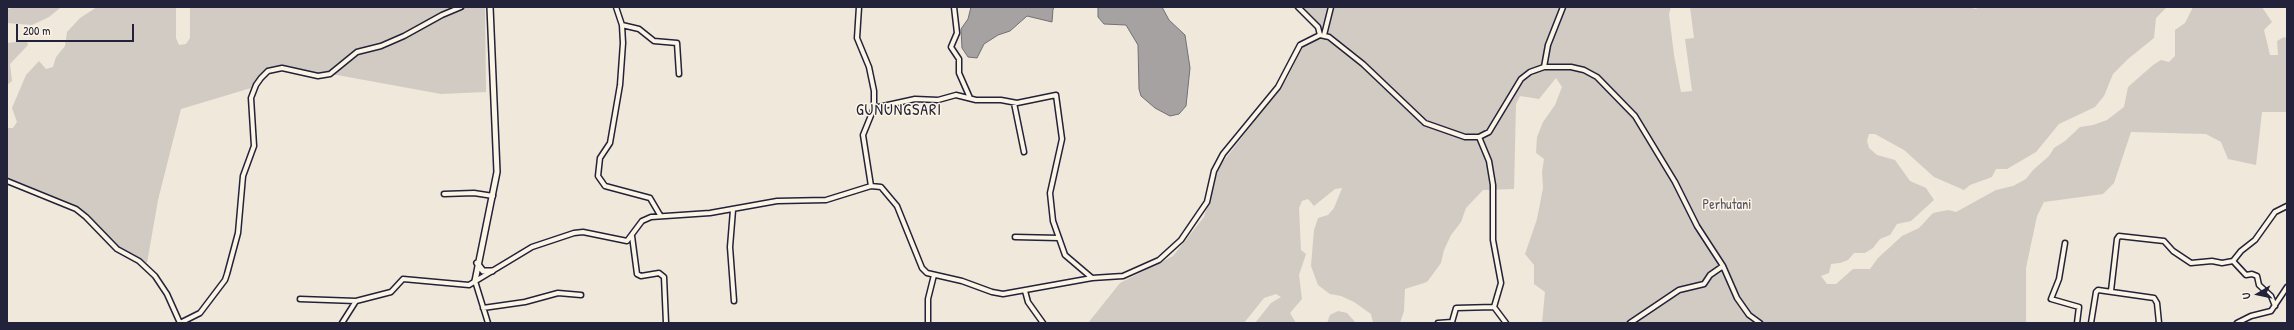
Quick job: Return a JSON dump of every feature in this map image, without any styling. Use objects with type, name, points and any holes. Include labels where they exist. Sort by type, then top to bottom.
[{"type":"main road","points":[[475,281],[477,263],[493,196],[497,163],[492,91],[490,7]]},
{"type":"main road","points":[[477,263],[482,270],[492,271]]},
{"type":"street","points":[[7,181],[76,209],[86,217],[117,249],[139,261],[155,276],[167,294],[180,323],[200,313],[225,280],[227,274],[238,233],[243,176],[254,146],[251,98],[256,85],[261,78],[268,71],[282,68],[318,76],[330,74],[357,52],[381,46],[404,36],[442,14],[461,7]]},
{"type":"street","points":[[616,7],[622,25],[623,43],[617,103],[610,143],[600,158],[598,176],[605,186],[650,198],[660,216]]},
{"type":"street","points":[[859,7],[857,38],[872,80],[874,108],[863,135],[871,186]]},
{"type":"street","points":[[954,7],[957,33],[951,47],[959,59],[959,73],[970,98]]},
{"type":"street","points":[[1298,7],[1318,27],[1322,35],[1363,64],[1425,123],[1465,137],[1479,137],[1489,132],[1524,76],[1544,67],[1571,67],[1584,70],[1603,82],[1630,109],[1675,182],[1696,226],[1723,266],[1744,308],[1752,318],[1760,323]]},
{"type":"street","points":[[300,299],[356,301],[391,292],[403,279],[424,279],[464,285],[475,281],[539,244],[574,233],[583,232],[623,241],[629,240],[645,219],[660,216],[733,210],[777,201],[835,198],[871,186],[881,187],[897,206],[922,268],[927,273],[962,281],[998,294],[1025,291],[1092,278],[1123,276],[1159,260],[1174,248],[1202,212],[1207,202],[1214,171],[1223,154],[1278,87],[1300,45],[1322,35],[1331,7]]},
{"type":"street","points":[[1544,67],[1548,45],[1563,7]]},
{"type":"street","points":[[622,25],[639,29],[654,41],[677,43],[679,74]]},
{"type":"street","points":[[874,108],[915,99],[938,100],[959,95],[970,98],[1022,103],[1054,94],[1057,97],[1062,139],[1050,200],[1053,221],[1065,255],[1092,278]]},
{"type":"street","points":[[1014,103],[1024,152]]},
{"type":"street","points":[[1479,137],[1489,162],[1493,185],[1493,240],[1501,283],[1494,307]]},
{"type":"street","points":[[444,194],[474,193],[493,196]]},
{"type":"street","points":[[2111,291],[2117,239],[2119,236],[2164,241],[2173,252],[2191,263],[2212,261],[2222,263],[2233,261],[2241,251],[2255,240],[2275,212],[2287,206]]},
{"type":"street","points":[[733,210],[730,247],[734,301]]},
{"type":"street","points":[[632,236],[637,274],[642,276],[659,273],[664,277],[666,323]]},
{"type":"street","points":[[1015,237],[1060,238]]},
{"type":"street","points":[[2065,243],[2059,279],[2051,299],[2079,307],[2077,323]]},
{"type":"street","points":[[2233,261],[2246,275],[2252,274],[2257,276],[2260,285],[2271,296],[2276,306]]},
{"type":"street","points":[[1630,323],[1679,290],[1704,284],[1710,275],[1723,266]]},
{"type":"street","points":[[928,323],[928,299],[934,275]]},
{"type":"street","points":[[475,281],[488,323]]},
{"type":"street","points":[[2239,323],[2256,315],[2268,312],[2276,306],[2287,286]]},
{"type":"street","points":[[1025,291],[1028,302],[1042,323]]},
{"type":"street","points":[[2091,323],[2096,291],[2111,291],[2154,298],[2157,303],[2159,323]]},
{"type":"street","points":[[483,308],[526,302],[558,293],[581,295]]},
{"type":"street","points":[[342,323],[356,301]]},
{"type":"street","points":[[1438,323],[1452,322],[1456,308],[1494,307]]},
{"type":"street","points":[[1494,307],[1506,323]]},
{"type":"green space","points":[[17,7],[60,8],[49,17],[32,25],[7,23],[7,9]]},
{"type":"green space","points":[[97,7],[176,7],[176,38],[179,45],[186,44],[190,38],[190,7],[485,7],[486,92],[441,94],[337,75],[316,73],[286,67],[270,67],[259,75],[251,88],[181,109],[158,200],[147,263],[116,246],[83,210],[7,178],[7,128],[13,128],[17,122],[12,108],[26,75],[39,61],[46,69],[53,67],[56,57],[65,46],[67,32],[80,18]]},
{"type":"green space","name":"Perhutani","points":[[1303,7],[1671,7],[1669,14],[1674,55],[1681,92],[1692,91],[1685,39],[1694,38],[1690,7],[1968,7],[1976,9],[1978,7],[2167,7],[2156,18],[2154,38],[2128,59],[2113,74],[2104,96],[2095,107],[2059,124],[2036,152],[2007,169],[1996,169],[1992,177],[1970,185],[1964,190],[1934,177],[1904,150],[1875,134],[1869,134],[1867,141],[1869,148],[1877,155],[1895,160],[1910,181],[1926,188],[1934,200],[1911,221],[1897,224],[1890,235],[1880,239],[1873,248],[1865,253],[1854,253],[1848,260],[1831,264],[1829,273],[1821,276],[1827,284],[1836,284],[1853,269],[1870,269],[1878,258],[1902,236],[1919,228],[1933,213],[1948,210],[1956,212],[1996,190],[2013,186],[2026,179],[2033,170],[2049,156],[2054,148],[2065,141],[2080,127],[2093,125],[2107,120],[2124,107],[2128,87],[2153,65],[2161,60],[2169,62],[2175,56],[2175,30],[2185,23],[2193,7],[2262,7],[2272,22],[2264,30],[2270,55],[2278,55],[2277,41],[2284,37],[2287,39],[2287,112],[2262,112],[2256,165],[2228,159],[2221,142],[2206,134],[2131,132],[2114,183],[2103,194],[2044,202],[2037,216],[2026,268],[2026,323],[1542,323],[1545,292],[1534,284],[1534,265],[1525,254],[1537,219],[1543,188],[1542,172],[1544,159],[1536,153],[1537,137],[1543,122],[1555,105],[1562,87],[1556,78],[1539,99],[1520,96],[1516,104],[1514,189],[1483,190],[1466,208],[1461,222],[1451,235],[1444,250],[1441,263],[1427,282],[1405,289],[1404,311],[1400,323],[1373,323],[1371,314],[1354,302],[1341,296],[1330,294],[1318,285],[1311,266],[1314,230],[1318,218],[1328,215],[1334,208],[1342,188],[1335,189],[1314,206],[1308,199],[1302,201],[1299,208],[1301,250],[1306,254],[1299,275],[1302,299],[1290,313],[1296,323],[1255,323],[1271,303],[1281,297],[1276,294],[1264,298],[1244,323],[1088,323],[1120,283],[1173,256],[1204,217],[1219,167],[1286,80],[1304,45],[1322,37],[1321,26]]},
{"type":"green space","points":[[27,41],[28,45],[10,64],[12,81],[7,85],[7,43]]},
{"type":"green space","points":[[1338,311],[1347,313],[1356,323],[1327,323],[1330,315]]},
{"type":"shaded area","points":[[971,7],[1055,7],[1053,9],[1052,22],[1027,16],[1010,31],[998,35],[984,44],[977,58],[968,57],[962,48],[961,29],[968,19]]},
{"type":"shaded area","points":[[1098,7],[1162,7],[1169,20],[1185,35],[1190,68],[1186,106],[1179,114],[1170,116],[1155,108],[1141,96],[1139,89],[1138,45],[1126,25],[1104,24],[1098,17]]},
{"type":"district","name":"GUNUNGSARI","points":[[899,111]]}]
